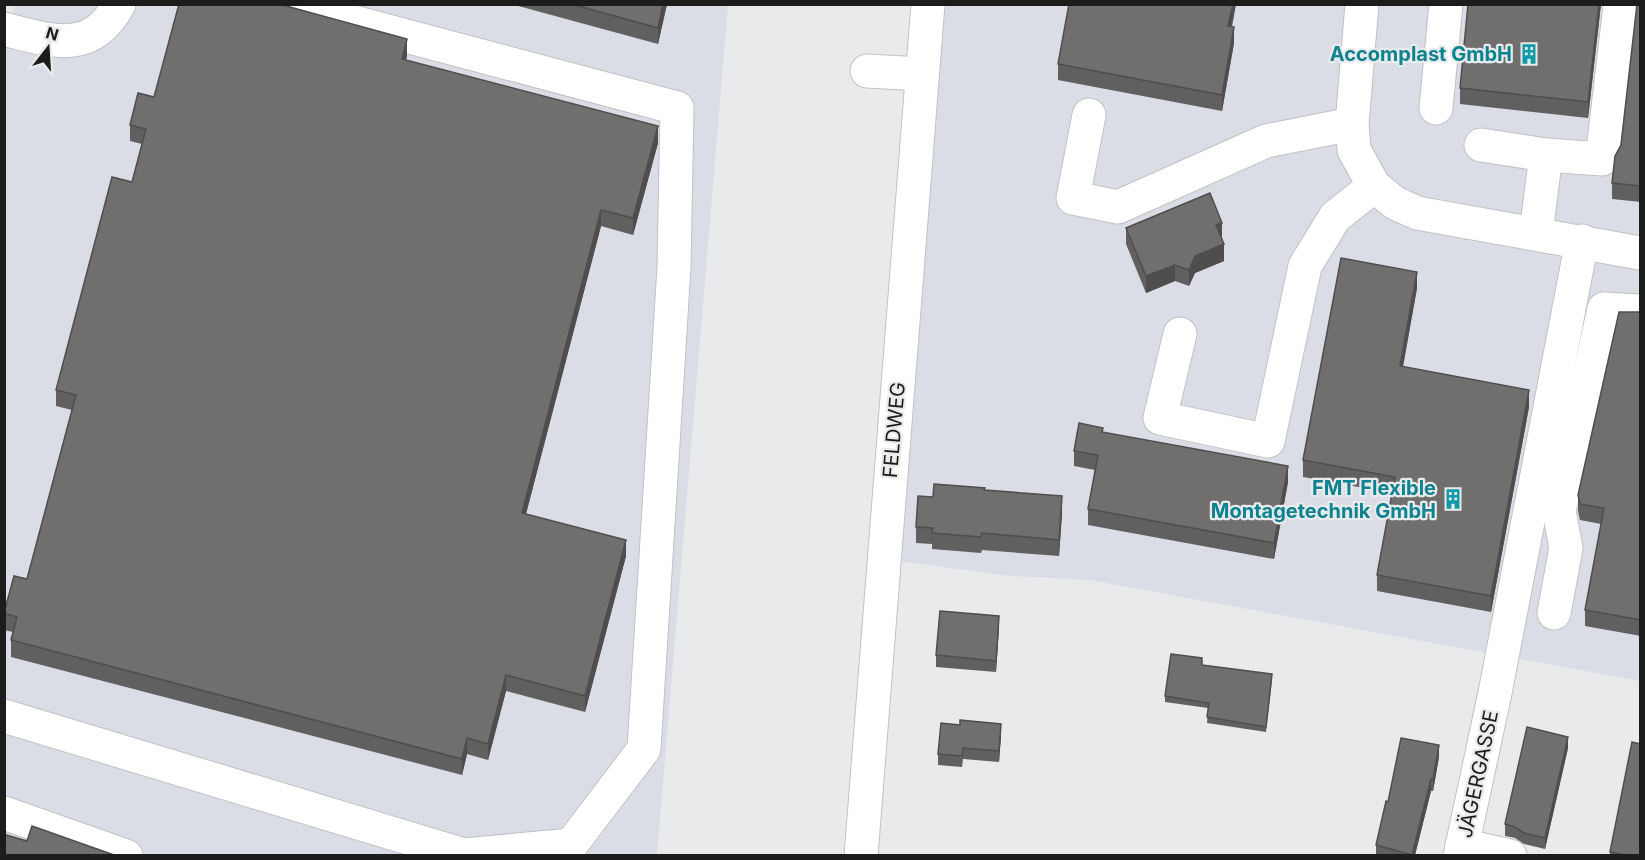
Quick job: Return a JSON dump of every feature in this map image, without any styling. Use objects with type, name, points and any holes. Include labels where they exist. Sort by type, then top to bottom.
[{"type":"street","points":[[4,29],[42,39],[77,41],[103,28],[119,4]]},
{"type":"street","points":[[4,716],[464,855],[571,845],[644,749],[674,267],[677,108],[286,4]]},
{"type":"street","name":"FELDWEG","points":[[861,855],[928,4]]},
{"type":"street","points":[[1362,4],[1352,124],[1354,150],[1374,186],[1395,203],[1417,213],[1641,253]]},
{"type":"street","points":[[1436,108],[1446,4]]},
{"type":"street","points":[[1481,145],[1546,155],[1602,159],[1620,6]]},
{"type":"street","points":[[867,71],[922,74]]},
{"type":"street","points":[[1089,115],[1073,198],[1118,207],[1266,141],[1352,124]]},
{"type":"street","points":[[1536,233],[1546,155]]},
{"type":"street","points":[[1180,334],[1160,418],[1268,441],[1305,266],[1335,217],[1374,186]]},
{"type":"street","name":"JÄGERGASSE","points":[[1461,850],[1495,693],[1582,241]]},
{"type":"street","points":[[1554,613],[1566,548],[1559,511],[1604,309],[1641,311]]},
{"type":"street","points":[[4,813],[126,855]]},
{"type":"street","points":[[1461,850],[1510,855]]},
{"type":"shaded area","points":[[15,5],[728,5],[657,855],[5,856],[4,43]]},
{"type":"shaded area","points":[[930,5],[1640,5],[1640,681],[1090,580],[1009,576],[884,559]]},
{"type":"building","points":[[179,4],[279,4],[407,39],[402,59],[658,126],[633,218],[601,210],[522,513],[626,540],[585,696],[506,675],[488,744],[467,738],[462,759],[11,640],[17,617],[4,613],[14,576],[27,579],[76,395],[56,390],[112,177],[132,182],[146,129],[130,125],[138,93],[154,97]]},
{"type":"building","points":[[571,4],[663,4],[658,28]]},
{"type":"building","points":[[1069,4],[1233,4],[1228,26],[1234,27],[1222,95],[1058,64]]},
{"type":"building","name":"Accomplast GmbH","points":[[1468,4],[1599,4],[1588,102],[1460,88]]},
{"type":"building","points":[[1637,4],[1641,4],[1641,186],[1612,183],[1615,156],[1621,145]]},
{"type":"building","points":[[1210,193],[1222,223],[1216,225],[1224,244],[1195,256],[1189,270],[1175,265],[1146,276],[1126,228]]},
{"type":"building","points":[[1341,258],[1417,272],[1400,366],[1529,390],[1491,596],[1377,575],[1395,477],[1303,460]]},
{"type":"building","points":[[1619,312],[1641,312],[1641,620],[1585,610],[1604,508],[1580,504],[1578,495]]},
{"type":"building","points":[[1079,423],[1103,428],[1102,432],[1288,466],[1274,543],[1088,509],[1098,455],[1074,451]]},
{"type":"building","points":[[934,484],[1062,496],[1059,540],[982,533],[981,537],[932,533],[933,528],[916,527],[918,496],[933,497]]},
{"type":"building","points":[[940,611],[999,616],[996,661],[936,655]]},
{"type":"building","points":[[1171,654],[1202,658],[1202,665],[1272,674],[1266,727],[1207,717],[1209,703],[1165,696]]},
{"type":"building","points":[[960,720],[1001,724],[999,751],[963,748],[962,756],[938,754],[941,723],[960,725]]},
{"type":"building","points":[[1527,727],[1568,737],[1545,838],[1524,833],[1505,824]]},
{"type":"building","points":[[1401,738],[1439,745],[1433,780],[1431,779],[1412,855],[1376,845],[1386,801],[1388,802]]},
{"type":"building","points":[[1632,742],[1641,744],[1641,855],[1610,852]]},
{"type":"building","points":[[32,826],[114,855],[4,855],[6,835],[27,841]]},
{"type":"place","name":"Accomplast GmbH","points":[[1529,54]]},
{"type":"place","name":"FMT Flexible Montagetechnik GmbH","points":[[1453,499]]}]
